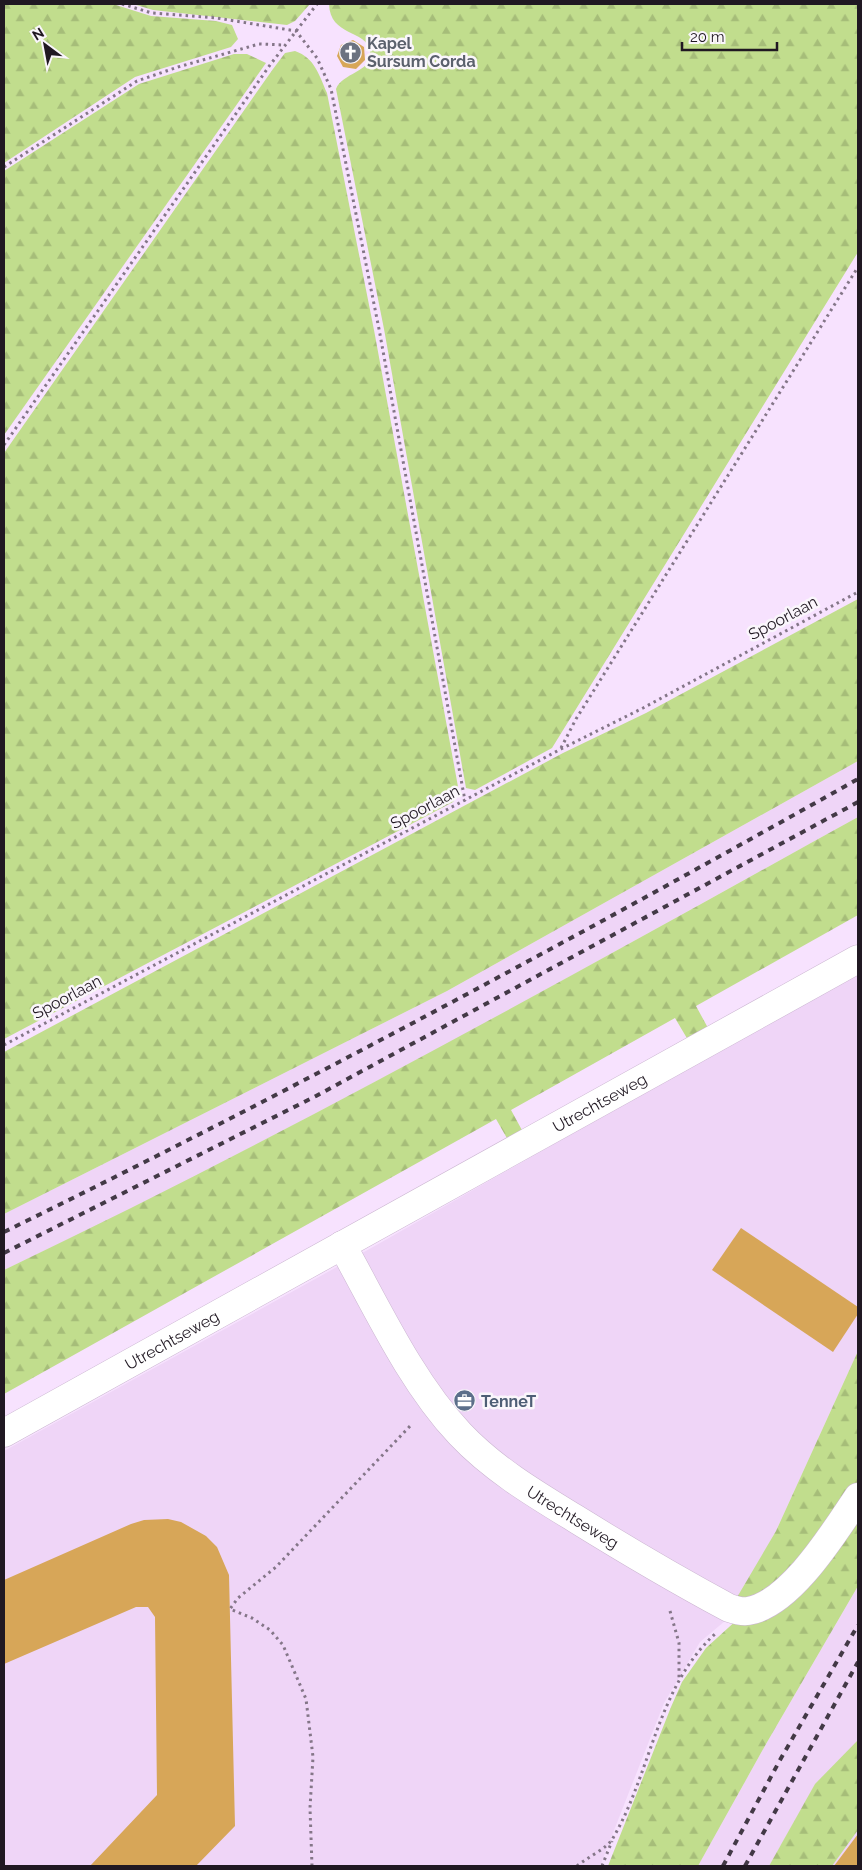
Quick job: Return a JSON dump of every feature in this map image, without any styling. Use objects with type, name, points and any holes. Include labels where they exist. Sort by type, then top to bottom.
[{"type":"street","name":"Utrechtseweg","points":[[4,1433],[858,959]]},
{"type":"street","name":"Utrechtseweg","points":[[342,1246],[401,1351],[436,1404],[460,1434],[515,1480],[614,1542],[711,1598],[740,1611]]},
{"type":"street","points":[[740,1611],[748,1611],[767,1605],[791,1588],[838,1528],[858,1496]]},
{"type":"path","points":[[122,4],[152,13],[217,18],[296,31],[317,58],[331,89],[379,329],[465,801]]},
{"type":"path","points":[[4,445],[284,45],[317,4]]},
{"type":"path","points":[[4,167],[137,82],[178,67],[259,44],[284,45]]},
{"type":"path","points":[[561,749],[576,719],[858,267]]},
{"type":"path","name":"Spoorlaan","points":[[4,1045],[561,749],[643,708],[858,592]]},
{"type":"path","points":[[312,1866],[310,1808],[313,1757],[306,1699],[283,1645],[270,1630],[252,1618],[230,1610],[238,1598],[276,1567],[386,1449],[421,1415],[436,1404]]},
{"type":"path","points":[[669,1609],[679,1643],[678,1681]]},
{"type":"path","points":[[602,1866],[678,1681],[704,1644],[740,1611]]},
{"type":"path","points":[[577,1866],[612,1841]]},
{"type":"shaded area","points":[[858,761],[858,817],[468,1033],[147,1202],[4,1270],[4,1214],[447,991]]},
{"type":"shaded area","name":"TenneT","points":[[858,971],[858,1351],[776,1531],[725,1621],[700,1642],[664,1703],[600,1866],[4,1866],[4,1451],[373,1247]]},
{"type":"shaded area","points":[[858,1586],[858,1866],[782,1866],[813,1789],[769,1866],[698,1866],[766,1744]]},
{"type":"green space","points":[[4,4],[113,4],[151,16],[216,21],[232,25],[238,39],[231,47],[135,77],[4,163]]},
{"type":"green space","points":[[133,4],[310,4],[295,21],[287,25],[153,10]]},
{"type":"green space","points":[[329,4],[858,4],[858,252],[552,748],[475,790],[466,788],[384,329],[336,89],[345,79],[363,68],[370,58],[370,51],[362,39],[341,28],[335,22],[331,15]]},
{"type":"green space","points":[[295,51],[302,54],[312,63],[327,93],[374,330],[459,792],[453,802],[4,1039],[4,453],[273,69],[285,53]]},
{"type":"green space","points":[[234,54],[247,54],[266,63],[4,435],[4,171],[139,84]]},
{"type":"green space","points":[[858,599],[858,761],[447,991],[4,1214],[4,1052],[563,753],[646,713]]},
{"type":"green space","points":[[858,817],[858,915],[696,1006],[708,1028],[688,1040],[675,1018],[511,1110],[523,1132],[508,1140],[496,1119],[4,1394],[4,1270],[221,1163],[328,1107]]},
{"type":"green space","points":[[858,1351],[858,1481],[829,1525],[785,1581],[761,1598],[736,1599],[776,1531]]},
{"type":"green space","points":[[858,1510],[858,1586],[698,1866],[608,1866],[682,1682],[706,1648]]},
{"type":"green space","points":[[858,1740],[858,1830],[832,1866],[769,1866],[815,1784]]},
{"type":"building","name":"Kapel Sursum Corda","points":[[353,40],[364,47],[365,60],[356,69],[343,67],[337,56],[341,45]]},
{"type":"building","points":[[741,1228],[858,1307],[858,1314],[833,1352],[712,1270]]},
{"type":"building","points":[[168,1519],[181,1522],[206,1536],[217,1547],[229,1575],[235,1826],[196,1866],[90,1866],[157,1795],[155,1617],[148,1607],[136,1607],[4,1664],[4,1580],[131,1524],[144,1520]]},
{"type":"building","points":[[858,1834],[858,1866],[834,1866]]},
{"type":"railway","points":[[4,1232],[328,1068],[541,954],[858,779]]},
{"type":"railway","points":[[4,1253],[316,1096],[858,802]]},
{"type":"railway","points":[[723,1866],[780,1760],[858,1625]]},
{"type":"railway","points":[[745,1866],[858,1662]]},
{"type":"place","name":"Kapel Sursum Corda","points":[[351,52]]},
{"type":"place","name":"TenneT","points":[[465,1401]]}]
